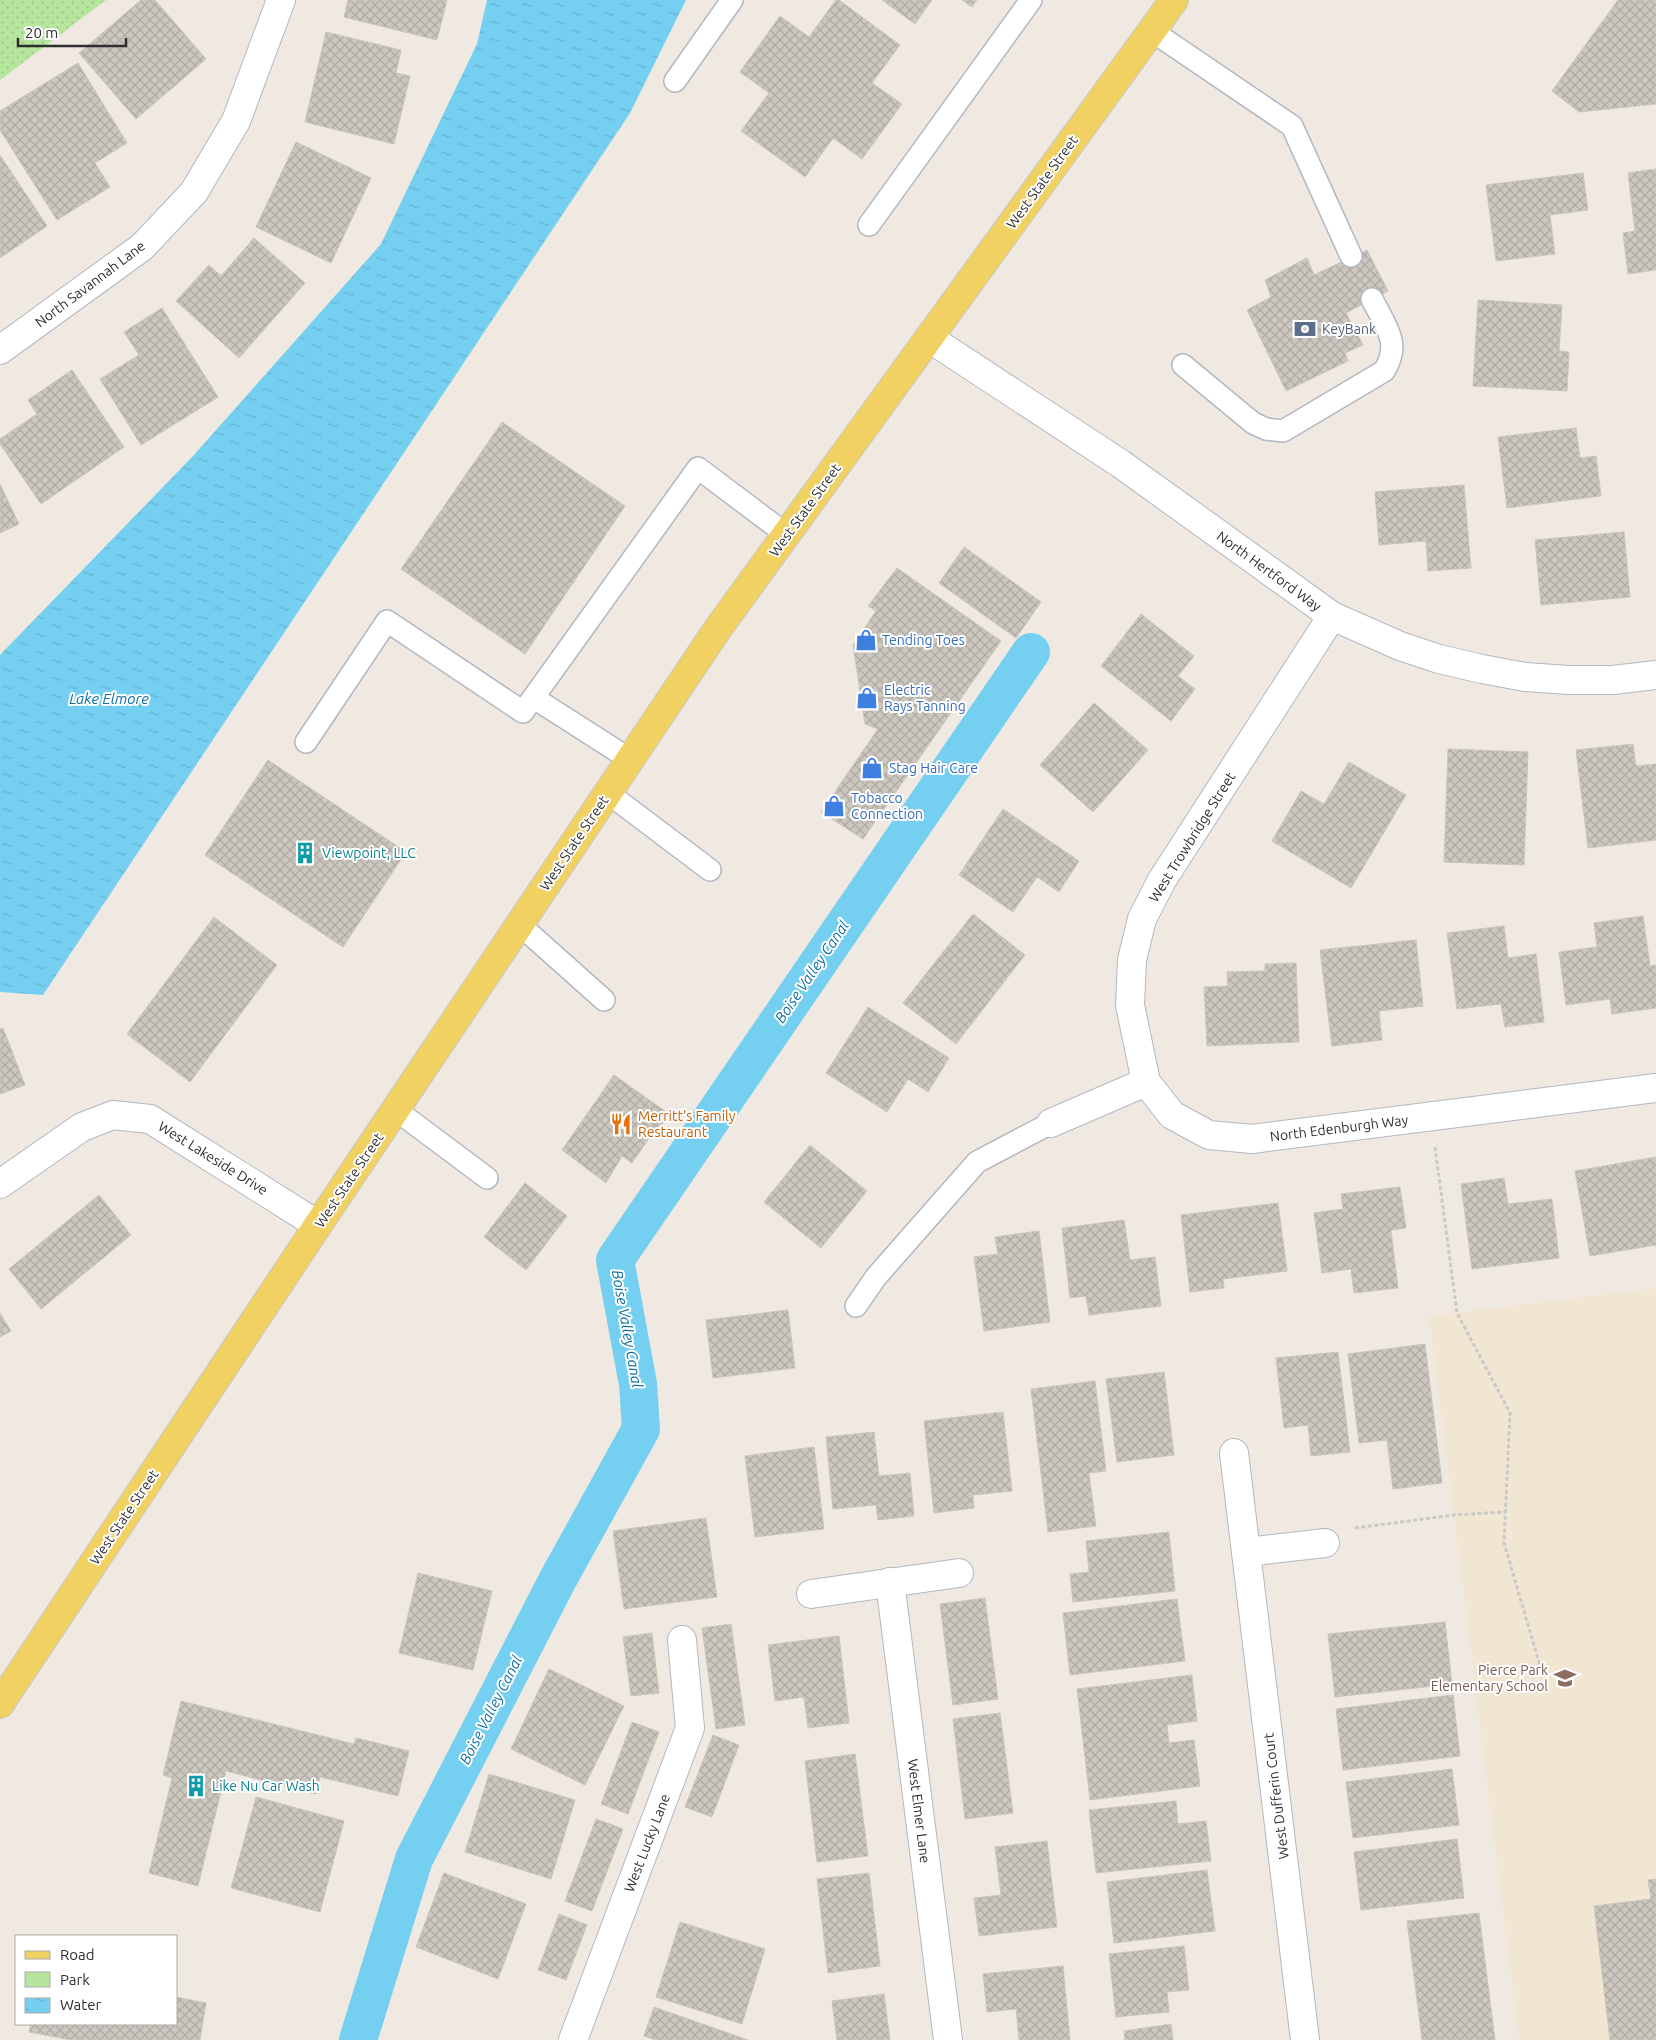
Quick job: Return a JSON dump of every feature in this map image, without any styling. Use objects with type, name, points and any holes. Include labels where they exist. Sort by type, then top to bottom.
[{"type":"main road","name":"West State Street","points":[[0,1704],[318,1225],[718,630],[1174,0]]},
{"type":"street","name":"North Savannah Lane","points":[[0,350],[142,247],[194,192],[236,121],[281,0]]},
{"type":"street","name":"North Hertford Way","points":[[930,338],[1121,464],[1332,616],[1400,646],[1440,659],[1525,677],[1613,680],[1656,675]]},
{"type":"street","name":"West Trowbridge Street","points":[[1146,1082],[1130,1005],[1132,960],[1142,919],[1162,880],[1332,616]]},
{"type":"street","name":"North Edenburgh Way","points":[[1146,1082],[1172,1115],[1209,1135],[1252,1139],[1656,1088]]},
{"type":"street","points":[[1050,1123],[1146,1082]]},
{"type":"street","name":"West Lakeside Drive","points":[[0,1184],[82,1127],[113,1115],[150,1119],[318,1225]]},
{"type":"street","name":"West Dufferin Court","points":[[1234,1453],[1305,2040]]},
{"type":"street","points":[[1246,1552],[1325,1543]]},
{"type":"street","points":[[811,1594],[959,1573]]},
{"type":"street","name":"West Elmer Lane","points":[[890,1582],[948,2040]]},
{"type":"street","name":"West Lucky Lane","points":[[573,2040],[690,1728],[682,1640]]},
{"type":"lane","points":[[675,80],[732,0]]},
{"type":"lane","points":[[869,225],[1031,0]]},
{"type":"lane","points":[[1152,31],[1292,126],[1351,256]]},
{"type":"lane","points":[[1182,365],[1253,423],[1266,429],[1283,431],[1384,371],[1391,359],[1393,341],[1372,300]]},
{"type":"lane","points":[[306,742],[387,621],[523,712],[698,468],[787,535]]},
{"type":"lane","points":[[534,698],[631,760]]},
{"type":"lane","points":[[608,793],[710,870]]},
{"type":"lane","points":[[520,925],[604,1000]]},
{"type":"lane","points":[[396,1110],[487,1178]]},
{"type":"lane","points":[[856,1306],[876,1277],[977,1162],[1050,1123]]},
{"type":"path","points":[[1432,1117],[1457,1313],[1510,1413],[1504,1543],[1541,1669]]},
{"type":"path","points":[[1355,1528],[1454,1515],[1505,1512]]},
{"type":"shaded area","name":"Pierce Park Elementary School","points":[[1656,1288],[1656,2040],[1519,2040],[1429,1316]]},
{"type":"green space","points":[[0,0],[106,0],[0,80]]},
{"type":"water","name":"Lake Elmore","points":[[487,0],[686,0],[630,113],[43,995],[0,992],[0,655],[193,456],[381,244],[477,44]]},
{"type":"building","points":[[141,0],[155,0],[206,59],[136,119],[79,53]]},
{"type":"building","points":[[348,0],[447,0],[437,40],[344,17]]},
{"type":"building","points":[[836,0],[839,0],[900,45],[872,83],[902,104],[862,159],[833,138],[805,177],[741,131],[769,93],[740,72],[780,16],[809,37]]},
{"type":"building","points":[[882,0],[932,0],[915,24]]},
{"type":"building","points":[[962,0],[977,0],[972,7]]},
{"type":"building","points":[[1618,0],[1656,0],[1656,104],[1579,112],[1552,91]]},
{"type":"building","points":[[326,32],[401,50],[396,73],[410,76],[394,144],[305,122]]},
{"type":"building","points":[[78,63],[127,143],[95,163],[110,187],[57,220],[0,130],[0,111]]},
{"type":"building","points":[[296,142],[371,178],[331,263],[256,227]]},
{"type":"building","points":[[0,155],[47,226],[0,258]]},
{"type":"building","points":[[1656,169],[1656,270],[1628,274],[1623,233],[1635,231],[1628,173]]},
{"type":"building","points":[[1583,173],[1588,210],[1550,215],[1555,254],[1496,261],[1486,185]]},
{"type":"building","points":[[254,238],[305,283],[239,358],[176,301],[209,265],[221,276]]},
{"type":"building","name":"KeyBank","points":[[1367,250],[1388,291],[1346,313],[1363,345],[1345,353],[1348,361],[1286,391],[1247,310],[1271,297],[1265,280],[1307,258],[1314,275]]},
{"type":"building","points":[[1478,300],[1562,305],[1559,351],[1569,352],[1567,391],[1473,386]]},
{"type":"building","points":[[162,308],[218,397],[141,445],[100,379],[139,355],[124,332]]},
{"type":"building","points":[[72,370],[124,447],[41,504],[0,444],[0,439],[37,414],[28,400]]},
{"type":"building","points":[[502,422],[625,506],[525,654],[401,569]]},
{"type":"building","points":[[1576,428],[1580,458],[1596,456],[1601,496],[1507,508],[1498,437]]},
{"type":"building","points":[[0,484],[19,524],[0,533]]},
{"type":"building","points":[[1464,485],[1471,568],[1428,571],[1426,541],[1379,545],[1375,492]]},
{"type":"building","points":[[1624,532],[1630,597],[1541,605],[1535,540]]},
{"type":"building","points":[[964,547],[1041,602],[1016,638],[939,583]]},
{"type":"building","points":[[897,568],[1001,641],[863,839],[821,812],[878,729],[865,724],[853,645],[876,611],[868,606]]},
{"type":"building","points":[[1141,614],[1194,656],[1178,676],[1195,689],[1171,721],[1101,666]]},
{"type":"building","points":[[1094,703],[1148,750],[1093,812],[1040,765]]},
{"type":"building","points":[[1633,744],[1636,766],[1656,764],[1656,840],[1588,848],[1576,750]]},
{"type":"building","points":[[1448,749],[1528,752],[1524,865],[1444,862]]},
{"type":"building","name":"Viewpoint, LLC","points":[[268,760],[406,852],[343,947],[205,855]]},
{"type":"building","points":[[1349,762],[1406,795],[1351,888],[1272,841],[1301,791],[1324,804]]},
{"type":"building","points":[[1003,809],[1079,861],[1059,892],[1037,877],[1013,912],[959,875]]},
{"type":"building","points":[[973,914],[1025,955],[956,1044],[903,1003]]},
{"type":"building","points":[[1643,916],[1650,966],[1656,965],[1656,1008],[1612,1014],[1610,999],[1566,1005],[1559,952],[1597,947],[1594,923]]},
{"type":"building","points":[[214,917],[277,965],[190,1082],[127,1034]]},
{"type":"building","points":[[1504,926],[1508,958],[1536,954],[1544,1022],[1505,1027],[1501,1004],[1457,1009],[1447,933]]},
{"type":"building","points":[[1416,940],[1423,1006],[1379,1011],[1382,1040],[1332,1046],[1320,950]]},
{"type":"building","points":[[1296,963],[1299,1042],[1207,1046],[1204,987],[1228,986],[1227,972],[1265,971],[1265,964]]},
{"type":"building","points":[[868,1007],[949,1058],[928,1092],[908,1079],[887,1112],[826,1073]]},
{"type":"building","points":[[3,1028],[25,1085],[0,1094],[0,1029]]},
{"type":"building","name":"Merritt's Family Restaurant","points":[[614,1075],[669,1114],[655,1136],[652,1134],[632,1163],[622,1156],[606,1183],[562,1150]]},
{"type":"building","points":[[810,1145],[867,1191],[821,1248],[764,1202]]},
{"type":"building","points":[[1656,1157],[1656,1245],[1590,1256],[1575,1171]]},
{"type":"building","points":[[1504,1178],[1508,1204],[1552,1199],[1559,1258],[1472,1269],[1461,1184]]},
{"type":"building","points":[[525,1183],[567,1216],[526,1270],[484,1237]]},
{"type":"building","points":[[1400,1187],[1406,1228],[1391,1230],[1398,1288],[1354,1293],[1351,1269],[1322,1273],[1314,1213],[1343,1209],[1341,1194]]},
{"type":"building","points":[[99,1195],[131,1235],[41,1309],[9,1269]]},
{"type":"building","points":[[1278,1203],[1287,1271],[1223,1279],[1224,1288],[1190,1292],[1181,1215]]},
{"type":"building","points":[[1124,1220],[1130,1260],[1155,1257],[1161,1306],[1089,1315],[1086,1296],[1070,1298],[1062,1228]]},
{"type":"building","points":[[1039,1231],[1050,1322],[984,1331],[974,1257],[998,1254],[995,1237]]},
{"type":"building","points":[[788,1310],[795,1368],[713,1378],[706,1320]]},
{"type":"building","points":[[0,1313],[11,1331],[0,1337]]},
{"type":"building","points":[[1425,1344],[1442,1483],[1393,1489],[1387,1440],[1359,1443],[1348,1354]]},
{"type":"building","points":[[1338,1352],[1350,1452],[1311,1456],[1308,1425],[1284,1428],[1276,1358]]},
{"type":"building","points":[[1164,1372],[1174,1455],[1117,1462],[1106,1379]]},
{"type":"building","points":[[1095,1381],[1106,1471],[1089,1473],[1096,1526],[1048,1532],[1031,1389]]},
{"type":"building","points":[[1003,1412],[1012,1491],[973,1495],[974,1508],[934,1513],[924,1421]]},
{"type":"building","points":[[874,1432],[879,1476],[910,1473],[914,1516],[878,1520],[876,1505],[833,1509],[826,1437]]},
{"type":"building","points":[[814,1447],[824,1529],[755,1537],[745,1456]]},
{"type":"building","points":[[706,1518],[717,1597],[624,1609],[613,1531]]},
{"type":"building","points":[[1169,1532],[1175,1591],[1073,1602],[1070,1574],[1089,1572],[1086,1541]]},
{"type":"building","points":[[418,1573],[492,1591],[473,1670],[399,1653]]},
{"type":"building","points":[[985,1598],[998,1699],[953,1705],[940,1604]]},
{"type":"building","points":[[1177,1599],[1185,1661],[1070,1675],[1063,1613]]},
{"type":"building","points":[[1445,1622],[1452,1684],[1335,1697],[1328,1634]]},
{"type":"building","points":[[731,1624],[745,1725],[716,1729],[702,1628]]},
{"type":"building","points":[[652,1633],[659,1693],[631,1696],[623,1637]]},
{"type":"building","points":[[839,1636],[849,1723],[808,1728],[804,1697],[775,1701],[768,1645]]},
{"type":"building","points":[[549,1669],[624,1706],[585,1785],[511,1749]]},
{"type":"building","points":[[1192,1675],[1197,1721],[1167,1725],[1169,1743],[1194,1740],[1200,1786],[1090,1800],[1077,1689]]},
{"type":"building","points":[[1453,1695],[1460,1756],[1343,1770],[1336,1709]]},
{"type":"building","name":"Like Nu Car Wash","points":[[181,1701],[354,1744],[356,1738],[409,1751],[398,1796],[320,1777],[316,1794],[226,1771],[198,1886],[149,1873],[172,1778],[163,1775]]},
{"type":"building","points":[[1000,1713],[1013,1813],[965,1819],[953,1719]]},
{"type":"building","points":[[632,1722],[659,1732],[628,1814],[601,1804]]},
{"type":"building","points":[[713,1735],[739,1745],[712,1817],[685,1807]]},
{"type":"building","points":[[855,1754],[868,1856],[817,1862],[805,1761]]},
{"type":"building","points":[[1452,1769],[1459,1825],[1353,1838],[1346,1782]]},
{"type":"building","points":[[489,1774],[575,1800],[551,1879],[465,1852]]},
{"type":"building","points":[[256,1797],[344,1821],[320,1912],[231,1888]]},
{"type":"building","points":[[1176,1801],[1178,1824],[1206,1821],[1211,1861],[1096,1873],[1089,1810]]},
{"type":"building","points":[[596,1819],[623,1829],[592,1911],[565,1901]]},
{"type":"building","points":[[1457,1839],[1464,1898],[1361,1910],[1354,1852]]},
{"type":"building","points":[[1047,1841],[1057,1927],[979,1936],[974,1898],[1001,1895],[995,1847]]},
{"type":"building","points":[[1207,1870],[1215,1931],[1114,1943],[1107,1882]]},
{"type":"building","points":[[444,1873],[526,1904],[498,1979],[416,1947]]},
{"type":"building","points":[[869,1873],[880,1966],[828,1973],[817,1879]]},
{"type":"building","points":[[1656,1879],[1656,2040],[1610,2040],[1594,1906],[1651,1899],[1648,1880]]},
{"type":"building","points":[[1479,1913],[1495,2040],[1422,2040],[1407,1921]]},
{"type":"building","points":[[559,1914],[587,1925],[566,1980],[538,1970]]},
{"type":"building","points":[[680,1922],[765,1949],[742,2024],[656,1997]]},
{"type":"building","points":[[1184,1946],[1189,1990],[1167,1992],[1169,2012],[1116,2017],[1109,1954]]},
{"type":"building","points":[[1063,1966],[1070,2040],[1019,2040],[1016,2009],[987,2012],[983,1974]]},
{"type":"building","points":[[884,1994],[890,2040],[837,2040],[832,2001]]},
{"type":"building","points":[[178,1997],[206,2003],[200,2040],[71,2040],[29,2032],[31,2025],[178,2025]]},
{"type":"building","points":[[654,2007],[748,2040],[656,2040],[644,2036]]},
{"type":"building","points":[[1171,2024],[1173,2040],[1125,2040],[1124,2031]]},
{"type":"waterway","name":"Boise Valley Canal","points":[[358,2040],[414,1859],[557,1581],[641,1429],[638,1384],[615,1260],[1031,652]]},
{"type":"place","name":"KeyBank","points":[[1305,329]]},
{"type":"place","name":"Tending Toes","points":[[866,640]]},
{"type":"place","name":"Electric Rays Tanning","points":[[867,698]]},
{"type":"place","name":"Stag Hair Care","points":[[872,768]]},
{"type":"place","name":"Tobacco Connection","points":[[834,806]]},
{"type":"place","name":"Viewpoint, LLC","points":[[305,853]]},
{"type":"place","name":"Merritt's Family Restaurant","points":[[621,1124]]},
{"type":"place","name":"Pierce Park Elementary School","points":[[1565,1678]]},
{"type":"place","name":"Like Nu Car Wash","points":[[196,1786]]}]
